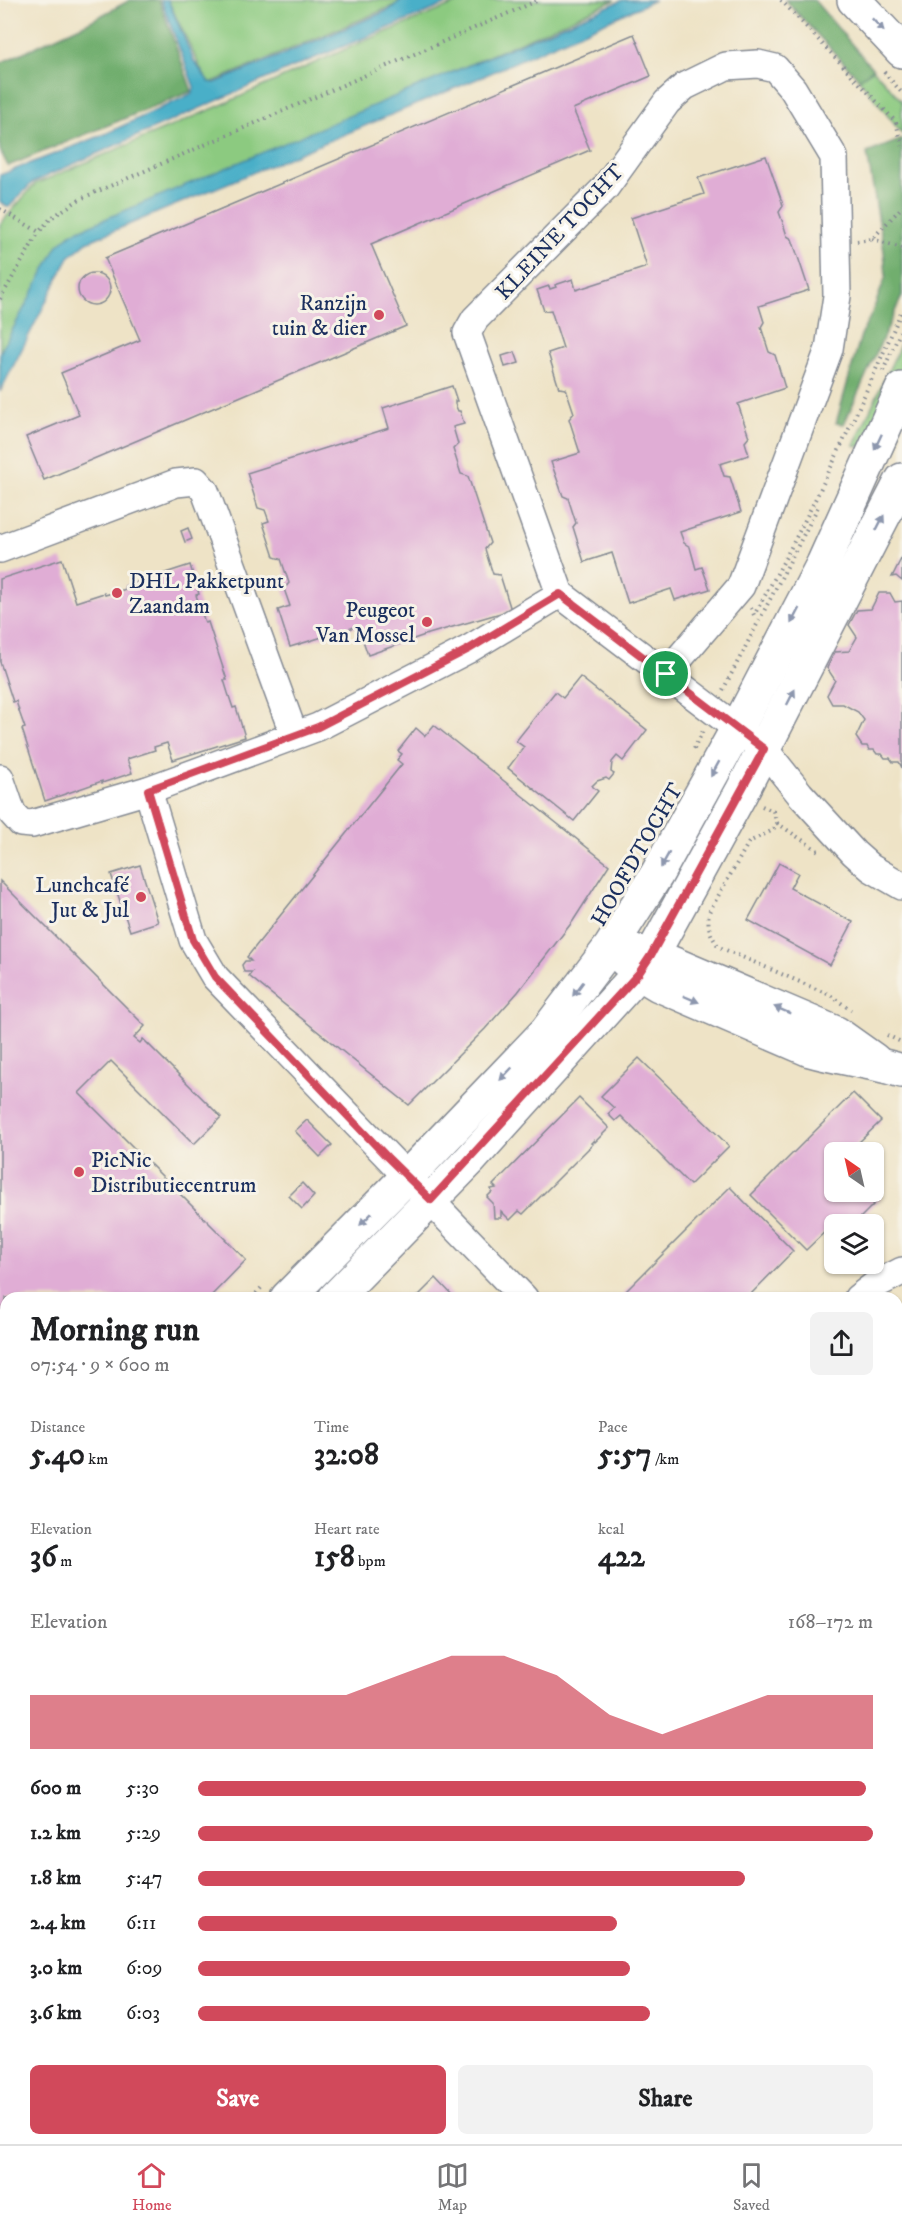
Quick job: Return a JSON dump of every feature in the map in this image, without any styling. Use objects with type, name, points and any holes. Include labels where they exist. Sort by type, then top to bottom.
[{"type":"main road","points":[[854,0],[902,51]]},
{"type":"main road","name":"HOOFDTOCHT","points":[[278,1289],[407,1177],[546,1032],[610,946],[657,874],[725,720],[823,564],[892,380]]},
{"type":"main road","points":[[341,1292],[431,1200],[645,964],[741,793],[902,480]]},
{"type":"main road","points":[[610,946],[645,964],[659,985],[810,1050],[834,1057],[894,1059]]},
{"type":"street","name":"KLEINE TOCHT","points":[[560,594],[467,333],[475,319],[604,188],[666,102],[685,86],[726,66],[758,64],[775,68],[793,89],[834,157],[837,296],[828,349],[741,586],[666,674]]},
{"type":"street","points":[[0,549],[176,483],[196,481],[206,491],[294,735]]},
{"type":"street","points":[[0,778],[12,813],[21,823],[32,824],[148,790],[318,727],[469,649],[560,594],[764,749],[800,794],[854,853],[871,868],[902,886]]},
{"type":"street","points":[[148,790],[193,940],[215,977],[518,1292]]},
{"type":"street","points":[[866,1292],[902,1271]]},
{"type":"path","points":[[0,299],[39,232],[51,218],[81,199],[539,0]]},
{"type":"path","points":[[781,0],[896,122],[902,146]]},
{"type":"path","points":[[872,239],[902,207]]},
{"type":"path","points":[[0,209],[39,232]]},
{"type":"path","points":[[836,244],[872,239],[902,248]]},
{"type":"path","points":[[741,586],[754,615],[782,566],[837,454],[902,310]]},
{"type":"path","points":[[892,380],[902,328]]},
{"type":"path","name":"HOOFDTOCHT","points":[[690,757],[725,720],[824,496]]},
{"type":"path","points":[[741,793],[773,811],[777,823],[773,830],[749,842],[709,912],[707,925],[712,937],[719,947],[830,994],[854,1012]]},
{"type":"path","points":[[879,1031],[894,1059]]},
{"type":"green space","points":[[130,0],[159,0],[192,91],[8,166],[0,150],[0,63],[89,22]]},
{"type":"green space","points":[[168,0],[399,0],[400,3],[208,84]]},
{"type":"green space","points":[[465,0],[615,0],[74,240],[0,366],[0,224],[35,184],[219,106],[357,44]]},
{"type":"green space","points":[[785,0],[814,0],[873,69],[859,79]]},
{"type":"green space","points":[[873,69],[902,101],[902,134],[859,79]]},
{"type":"green space","points":[[902,139],[902,296],[844,424],[836,423],[861,335],[886,276],[884,251],[867,153]]},
{"type":"green space","points":[[902,341],[902,370],[860,447],[854,445]]},
{"type":"water","points":[[161,0],[168,0],[194,61],[209,82],[215,83],[389,10],[401,0],[457,0],[298,65],[51,174],[32,183],[9,207],[0,202],[0,175],[103,135],[193,93],[194,87]]},
{"type":"water","points":[[623,0],[655,0],[477,79],[87,242],[69,257],[0,392],[0,353],[58,245],[72,233]]},
{"type":"building","points":[[634,34],[651,76],[573,109],[590,150],[371,244],[406,326],[44,480],[26,437],[79,415],[61,373],[140,340],[105,258]]},
{"type":"building","points":[[766,156],[783,206],[779,212],[787,236],[792,239],[809,290],[759,306],[764,322],[761,327],[769,352],[775,355],[785,388],[738,404],[749,437],[745,442],[749,455],[720,464],[724,476],[730,477],[741,512],[680,532],[684,543],[690,547],[696,569],[702,567],[710,589],[675,600],[671,589],[628,603],[612,553],[584,562],[573,527],[576,523],[568,498],[563,496],[551,462],[580,453],[569,419],[574,413],[566,389],[559,388],[548,353],[563,348],[551,310],[544,311],[537,290],[549,286],[550,289],[573,279],[576,290],[647,267],[631,218],[704,194],[698,178]]},
{"type":"building","points":[[94,273],[105,278],[110,289],[105,300],[94,305],[83,300],[78,289],[83,278]]},
{"type":"building","points":[[515,352],[519,363],[505,367],[502,356]]},
{"type":"building","points":[[452,386],[457,401],[455,404],[464,424],[453,427],[458,444],[453,449],[461,474],[468,476],[490,543],[485,549],[489,562],[493,574],[500,575],[511,610],[425,635],[368,655],[358,626],[290,647],[278,610],[290,606],[284,589],[289,583],[281,559],[274,557],[263,523],[269,521],[265,510],[258,508],[247,473],[389,428],[383,408]]},
{"type":"building","points":[[188,528],[192,539],[185,542],[181,531]]},
{"type":"building","points":[[902,557],[902,581],[896,576],[892,577]]},
{"type":"building","points":[[62,559],[76,602],[126,589],[125,586],[190,565],[199,594],[196,595],[205,623],[208,622],[227,680],[224,680],[228,693],[233,708],[236,707],[245,737],[173,760],[167,743],[154,747],[155,750],[127,759],[132,773],[45,801],[22,729],[25,728],[16,701],[13,702],[0,662],[0,579]]},
{"type":"building","points":[[879,593],[890,593],[895,602],[902,601],[902,768],[899,762],[893,762],[874,750],[869,750],[867,746],[862,746],[856,737],[864,720],[858,712],[843,704],[832,704],[827,695],[835,680],[827,668],[835,652],[849,651],[857,637],[849,625],[857,610],[871,609]]},
{"type":"building","points":[[580,677],[647,730],[623,761],[617,756],[612,762],[611,772],[614,774],[609,780],[606,778],[597,781],[592,786],[598,791],[574,821],[508,768],[524,747],[516,741],[555,692],[563,698]]},
{"type":"building","points":[[434,725],[609,865],[573,921],[518,992],[485,1029],[409,1105],[249,976],[252,972],[244,972],[242,965],[245,961],[251,961],[247,957],[402,764],[397,760],[402,754],[398,751],[416,728],[425,736]]},
{"type":"building","points":[[779,863],[798,873],[790,888],[853,922],[830,965],[748,920]]},
{"type":"building","points":[[140,865],[158,922],[130,931],[111,874]]},
{"type":"building","name":"PicNic Distributiecentrum","points":[[0,881],[145,1026],[134,1038],[140,1043],[143,1039],[221,1117],[194,1144],[111,1061],[79,1093],[246,1260],[215,1292],[0,1292]]},
{"type":"building","points":[[639,1058],[729,1146],[690,1185],[621,1116],[615,1121],[608,1114],[614,1108],[601,1096]]},
{"type":"building","points":[[853,1093],[881,1121],[859,1142],[824,1142],[824,1202],[876,1202],[864,1214],[824,1214],[824,1233],[806,1250],[751,1195]]},
{"type":"building","points":[[579,1098],[609,1128],[591,1143],[593,1144],[523,1214],[519,1211],[510,1220],[501,1211],[501,1218],[494,1218],[493,1203],[487,1197],[492,1192],[491,1189],[496,1188],[493,1185]]},
{"type":"building","points":[[307,1120],[332,1145],[320,1157],[295,1131]]},
{"type":"building","points":[[302,1183],[314,1196],[302,1209],[289,1196]]},
{"type":"building","points":[[730,1187],[793,1251],[753,1292],[625,1292]]},
{"type":"building","points":[[436,1278],[449,1292],[422,1292]]},
{"type":"place","name":"Ranzijn tuin & dier","points":[[379,315]]},
{"type":"place","name":"DHL Pakketpunt Zaandam","points":[[117,593]]},
{"type":"place","name":"Peugeot Van Mossel","points":[[427,622]]},
{"type":"place","name":"Lunchcafé Jut & Jul","points":[[141,897]]},
{"type":"place","name":"PicNic Distributiecentrum","points":[[79,1172]]},
{"type":"route","points":[[560,594],[666,674],[764,749],[639,973],[431,1200],[215,977],[193,940],[148,790],[318,727],[469,649],[560,594]]}]
